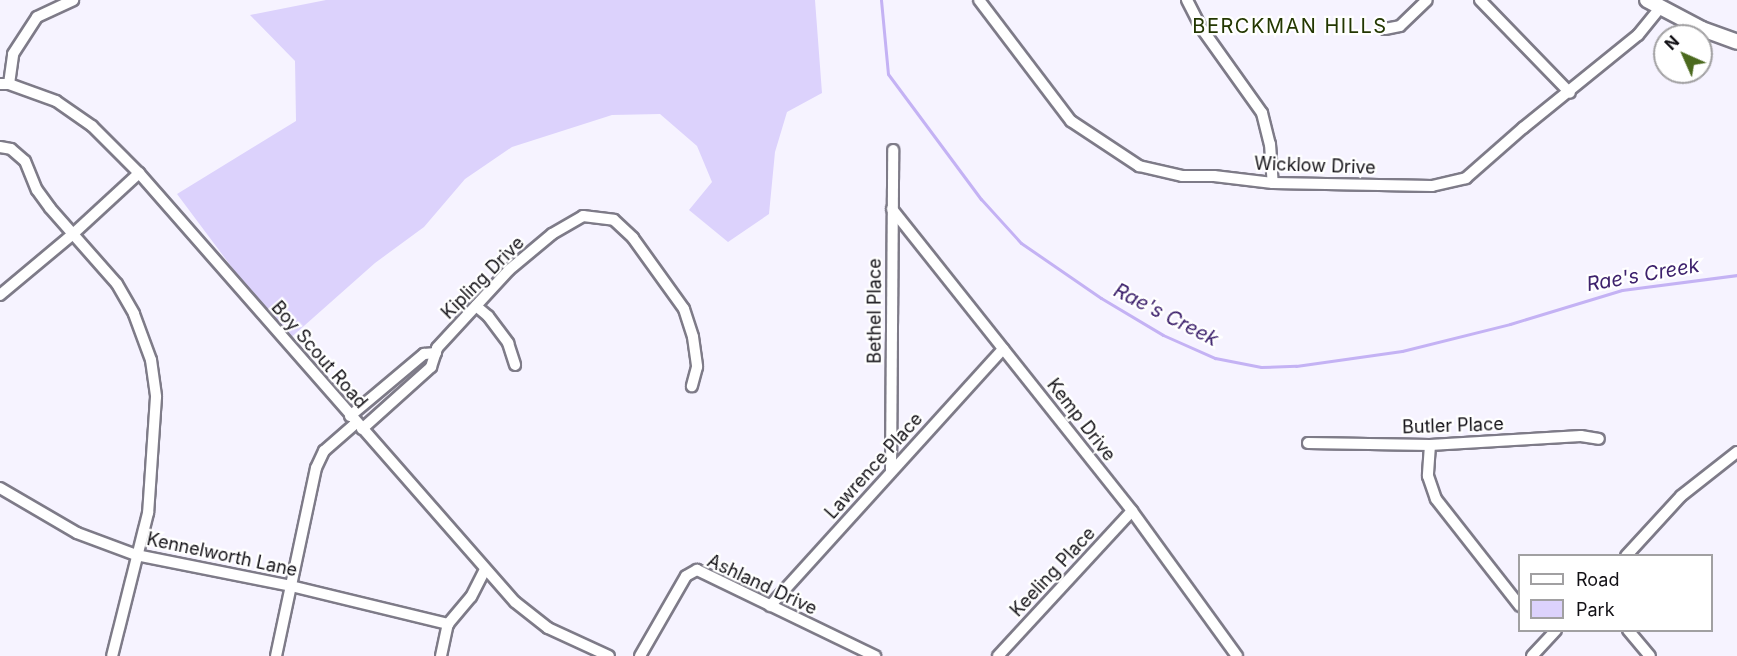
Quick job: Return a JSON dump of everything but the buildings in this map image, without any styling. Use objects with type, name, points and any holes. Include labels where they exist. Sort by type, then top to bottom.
[{"type":"main road","points":[[1647,0],[1702,30],[1737,42]]},
{"type":"street","points":[[4,84],[13,54],[37,17],[73,0]]},
{"type":"street","name":"Wicklow Drive","points":[[979,0],[1071,121],[1102,144],[1139,166],[1171,174],[1273,183],[1432,186],[1466,178],[1523,128],[1570,93],[1638,35],[1660,8]]},
{"type":"street","points":[[1187,0],[1200,26],[1262,113],[1270,144],[1273,183]]},
{"type":"street","points":[[1385,29],[1400,26],[1426,0]]},
{"type":"street","points":[[1480,0],[1570,93]]},
{"type":"street","name":"Boy Scout Road","points":[[4,84],[56,101],[92,126],[139,173],[515,602],[548,628],[609,656]]},
{"type":"street","points":[[0,147],[11,149],[25,161],[37,190],[50,208],[117,284],[134,314],[151,360],[156,398],[149,501],[112,656]]},
{"type":"street","name":"Bethel Place","points":[[891,471],[893,150]]},
{"type":"street","points":[[0,295],[73,234],[139,173]]},
{"type":"street","name":"Kemp Drive","points":[[892,209],[1131,511],[1237,656]]},
{"type":"street","name":"Kipling Drive","points":[[356,423],[431,367],[436,353],[509,270],[552,234],[583,216],[614,220],[633,238],[684,309],[693,337],[697,367],[692,386]]},
{"type":"street","points":[[476,306],[488,316],[508,343],[515,365]]},
{"type":"street","name":"Lawrence Place","points":[[770,606],[1003,349]]},
{"type":"street","name":"Kipling Drive","points":[[276,656],[316,468],[324,452],[424,354],[436,353]]},
{"type":"street","name":"Butler Place","points":[[1308,443],[1430,445],[1581,436],[1599,439]]},
{"type":"street","points":[[1430,445],[1428,476],[1436,500],[1518,603]]},
{"type":"street","points":[[1627,554],[1681,496],[1737,452]]},
{"type":"street","name":"Kennelworth Lane","points":[[0,488],[77,533],[136,555],[291,586],[448,624]]},
{"type":"street","name":"Keeling Place","points":[[998,656],[1131,511]]},
{"type":"street","points":[[441,656],[448,624],[471,597],[485,569]]},
{"type":"street","name":"Ashland Drive","points":[[640,656],[686,576],[697,570],[875,656]]},
{"type":"street","points":[[1540,632],[1546,640]]},
{"type":"street","points":[[1532,656],[1554,632]]},
{"type":"street","points":[[1630,632],[1650,656]]},
{"type":"green space","points":[[326,0],[815,0],[822,93],[787,112],[775,152],[769,214],[728,242],[689,210],[712,182],[697,146],[660,114],[612,115],[512,147],[465,179],[424,227],[375,263],[287,341],[177,194],[296,121],[295,61],[250,15]]},
{"type":"waterway","name":"Rae's Creek","points":[[881,0],[888,74],[981,199],[1021,243],[1101,298],[1163,335],[1215,358],[1261,367],[1296,366],[1402,351],[1510,324],[1622,290],[1737,275]]},
{"type":"district","name":"BERCKMAN HILLS","points":[[1290,26]]}]
